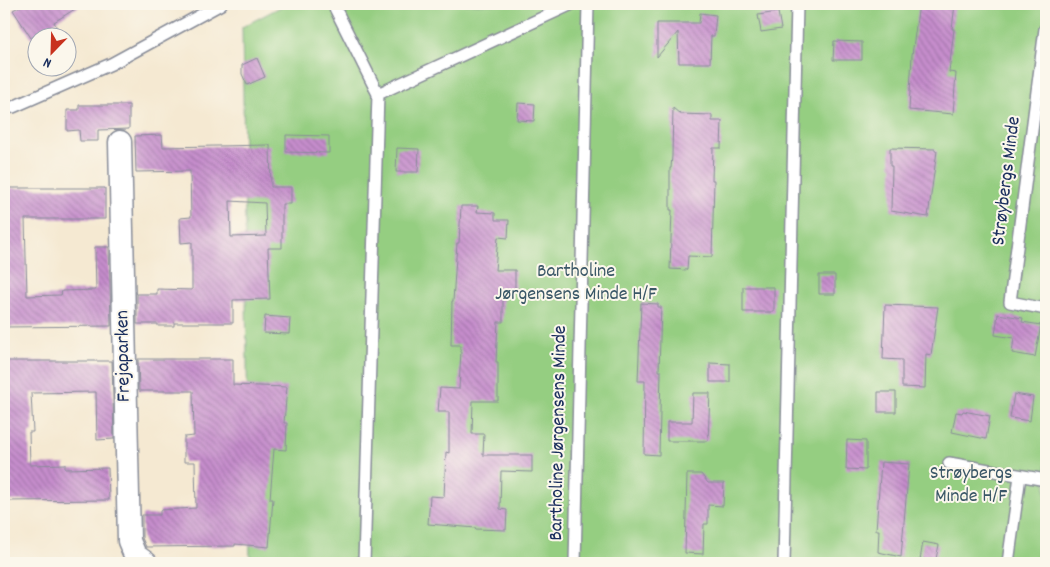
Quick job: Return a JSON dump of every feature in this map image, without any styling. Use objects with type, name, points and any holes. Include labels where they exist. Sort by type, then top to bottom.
[{"type":"street","name":"Frejaparken","points":[[120,142],[129,541],[135,556],[146,563]]},
{"type":"lane","points":[[4,108],[13,106],[111,64],[221,4]]},
{"type":"lane","points":[[333,4],[378,94],[364,563]]},
{"type":"lane","points":[[378,94],[572,4]]},
{"type":"lane","name":"Bartholine Jørgensens Minde","points":[[575,563],[588,4]]},
{"type":"lane","points":[[784,563],[797,4]]},
{"type":"lane","name":"Strøybergs Minde","points":[[1046,30],[1010,302],[1046,309]]},
{"type":"lane","points":[[949,463],[1046,480]]},
{"type":"lane","points":[[1008,563],[1020,476]]},
{"type":"green space","name":"Bartholine Jørgensens Minde H/F","points":[[286,4],[1046,4],[1046,563],[250,563],[242,27]]},
{"type":"building","points":[[24,4],[83,4],[54,22],[57,28],[28,28],[28,33],[13,10]]},
{"type":"building","points":[[919,4],[955,4],[949,72],[956,73],[953,114],[909,110],[912,55]]},
{"type":"building","points":[[778,12],[781,29],[761,32],[758,15]]},
{"type":"building","points":[[700,13],[716,15],[714,36],[711,36],[710,63],[679,63],[678,32],[657,57],[657,23],[699,23]]},
{"type":"building","points":[[834,41],[862,42],[862,60],[833,60]]},
{"type":"building","points":[[257,58],[265,77],[247,85],[242,74],[242,65]]},
{"type":"building","points":[[518,103],[535,104],[534,121],[517,120]]},
{"type":"building","points":[[79,105],[129,105],[129,129],[98,130],[98,141],[80,141],[79,130],[67,131],[67,110],[79,110]]},
{"type":"building","points":[[673,108],[680,114],[712,115],[712,121],[722,121],[721,148],[713,148],[712,257],[688,256],[687,270],[670,269],[672,210],[670,210],[670,168]]},
{"type":"building","points":[[162,135],[163,147],[270,145],[271,187],[291,187],[291,204],[282,204],[282,248],[268,248],[270,299],[233,300],[233,323],[174,323],[174,326],[137,324],[137,294],[157,294],[157,289],[192,290],[192,242],[181,243],[180,218],[191,217],[190,171],[136,172],[135,136]],"holes":[[[230,201],[265,203],[266,236],[231,237]]]},
{"type":"building","points":[[286,135],[329,136],[329,153],[286,152]]},
{"type":"building","points":[[397,148],[419,149],[418,172],[396,172]]},
{"type":"building","points":[[890,148],[935,149],[937,151],[928,217],[891,211],[892,166],[890,166]]},
{"type":"building","points":[[4,188],[105,188],[105,219],[25,219],[27,296],[61,295],[62,291],[96,290],[95,247],[109,247],[111,326],[4,327]]},
{"type":"building","points":[[461,206],[478,206],[477,212],[495,213],[495,220],[509,220],[508,238],[498,237],[495,270],[515,270],[515,290],[503,290],[503,322],[498,322],[496,362],[498,362],[498,401],[473,401],[472,434],[484,434],[483,455],[532,455],[532,472],[501,471],[500,509],[507,510],[506,530],[428,524],[430,496],[444,497],[446,452],[449,453],[449,412],[438,412],[440,388],[459,389],[461,350],[460,345],[451,345],[452,301]]},
{"type":"building","points":[[819,275],[835,275],[835,294],[819,294]]},
{"type":"building","points":[[743,287],[774,287],[774,312],[743,312]]},
{"type":"building","points":[[641,303],[658,304],[658,307],[661,307],[659,455],[644,454],[645,381],[638,381]]},
{"type":"building","points":[[885,305],[938,307],[931,355],[926,354],[925,388],[902,387],[902,360],[883,359]]},
{"type":"building","points":[[998,314],[1023,318],[1022,322],[1041,325],[1035,357],[1012,353],[1014,338],[995,335]]},
{"type":"building","points":[[265,316],[290,318],[289,334],[264,333]]},
{"type":"building","points":[[138,359],[233,359],[233,385],[287,387],[284,423],[287,423],[286,450],[274,449],[270,499],[273,499],[269,547],[235,544],[235,546],[146,547],[142,538],[142,515],[160,515],[160,510],[196,508],[195,462],[184,462],[184,437],[194,436],[193,391],[139,391]]},
{"type":"building","points":[[4,361],[112,361],[114,439],[97,440],[96,392],[31,393],[33,432],[29,432],[30,465],[65,464],[65,469],[108,468],[109,500],[4,501]]},
{"type":"building","points":[[710,363],[730,364],[730,382],[710,382]]},
{"type":"building","points":[[878,392],[896,392],[896,412],[878,412]]},
{"type":"building","points":[[693,393],[710,393],[708,441],[667,441],[667,422],[692,422]]},
{"type":"building","points":[[1014,394],[1033,397],[1030,421],[1010,418]]},
{"type":"building","points":[[963,411],[990,416],[986,439],[952,432],[956,412],[962,413]]},
{"type":"building","points":[[847,440],[866,441],[866,470],[846,469]]},
{"type":"building","points":[[881,462],[909,464],[901,557],[878,552],[879,530],[876,530]]},
{"type":"building","points":[[687,474],[701,474],[708,483],[724,483],[723,506],[708,505],[708,524],[704,524],[703,554],[685,553]]},
{"type":"building","points":[[923,542],[939,545],[935,563],[920,560]]},
{"type":"park label","name":"Strøybergs Minde H/F","points":[[971,486]]}]
